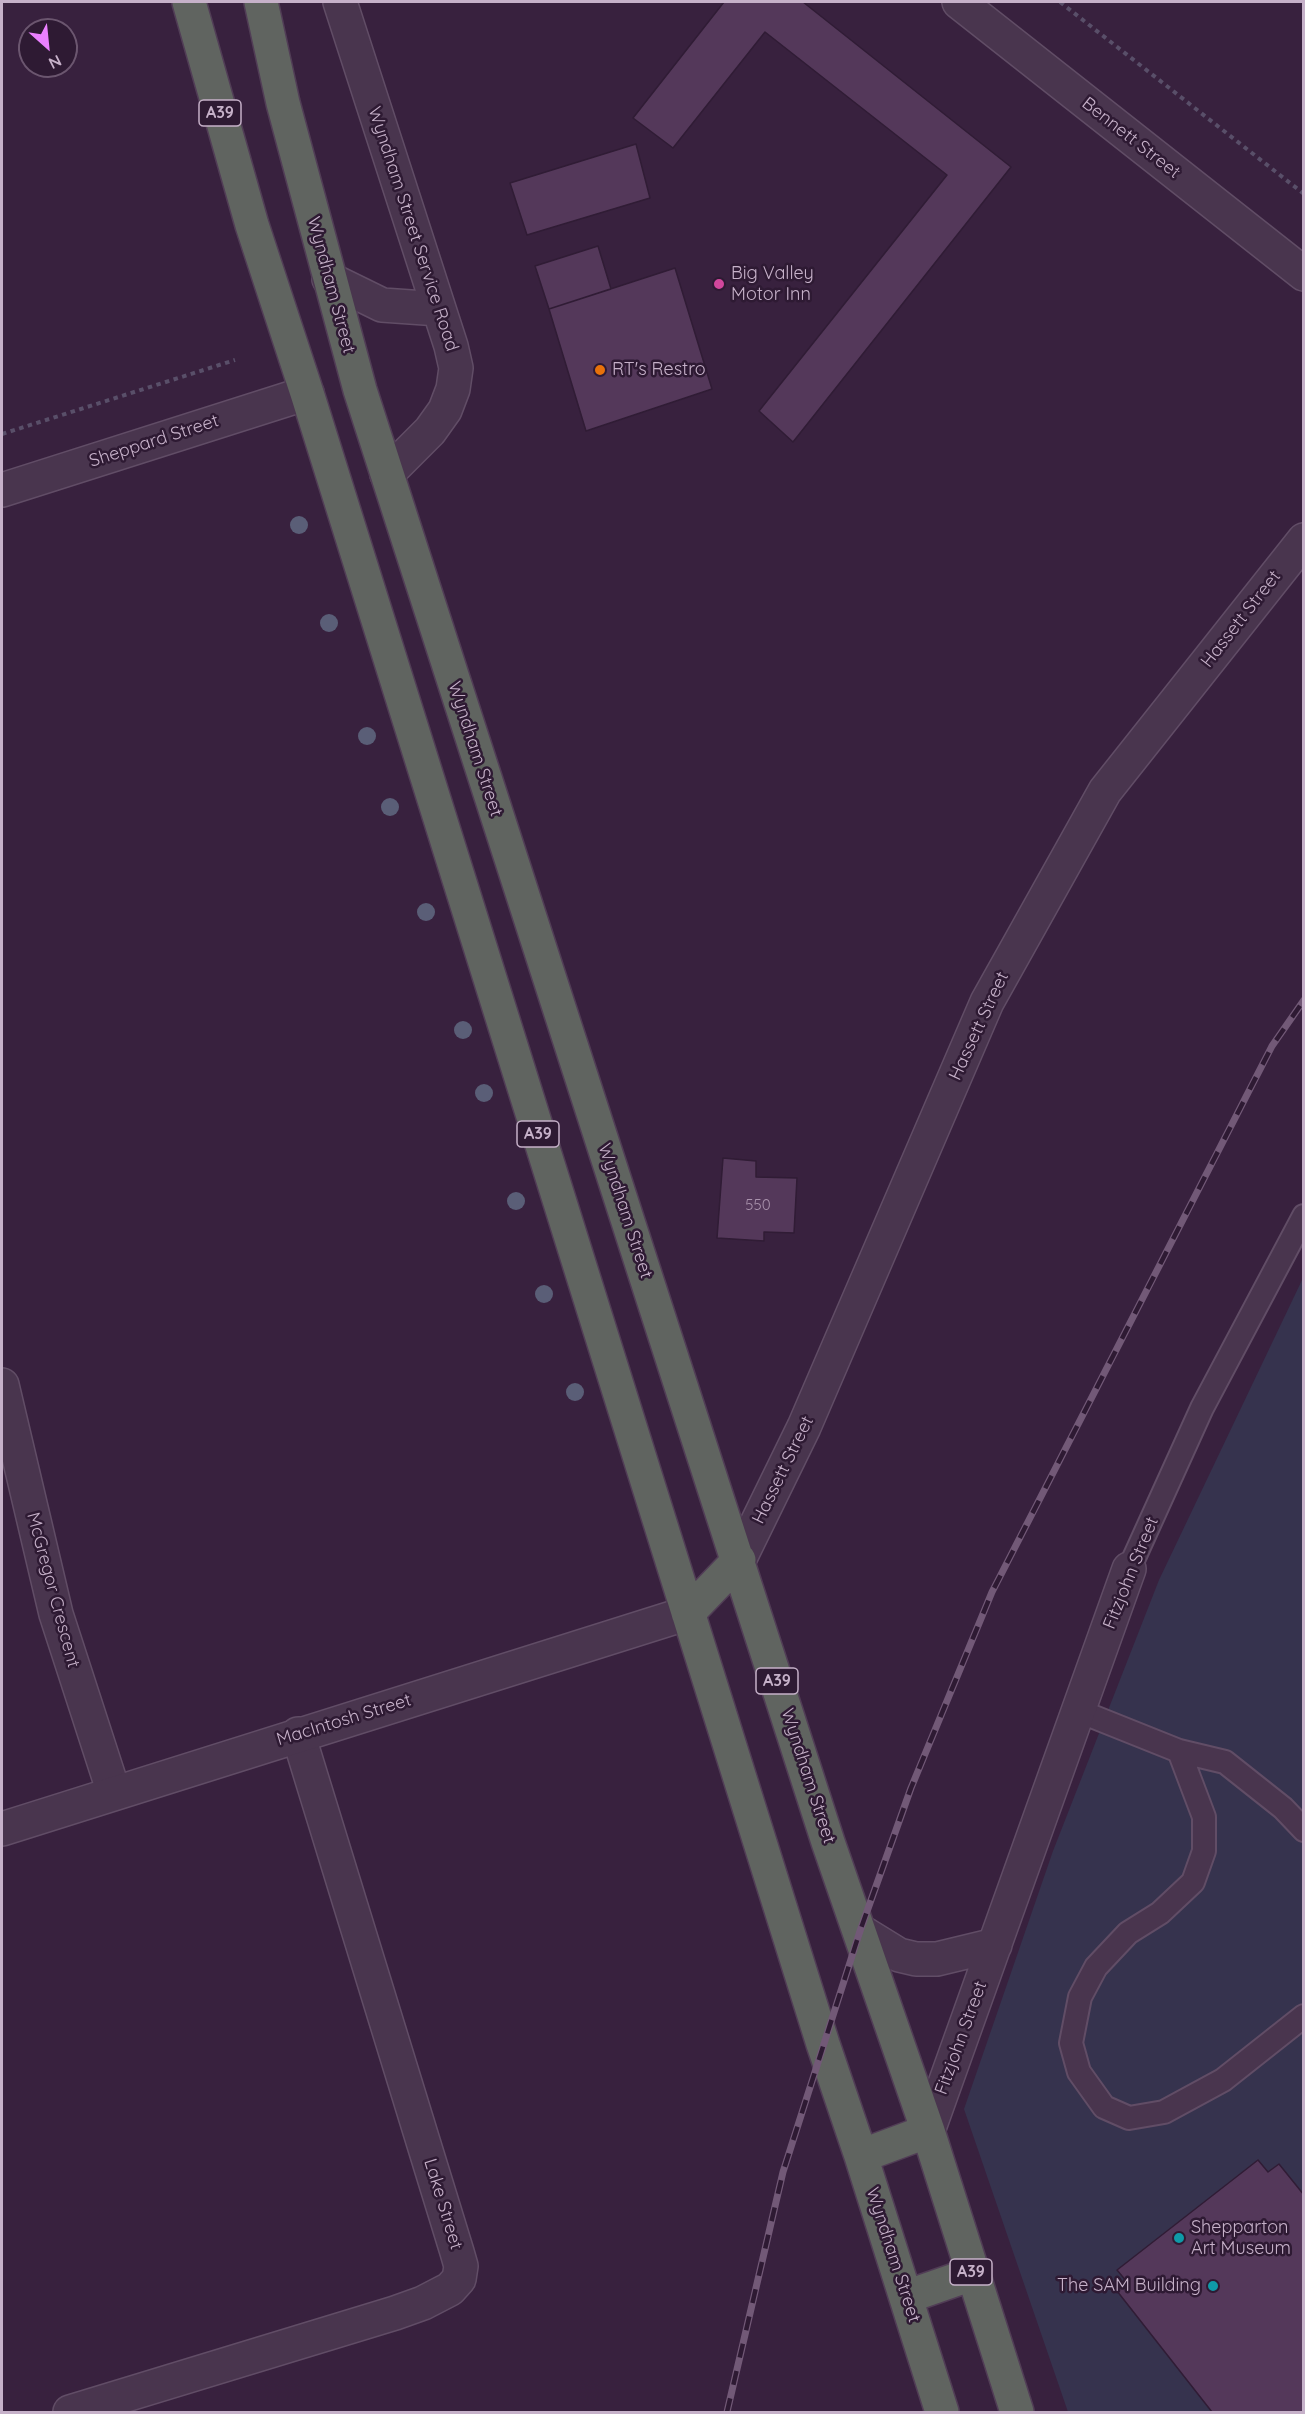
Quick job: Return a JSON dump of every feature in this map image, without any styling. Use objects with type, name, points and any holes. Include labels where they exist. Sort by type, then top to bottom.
[{"type":"highway","name":"Wyndham Street","points":[[189,2],[252,225],[307,393],[816,2023],[861,2156],[942,2412]]},
{"type":"highway","name":"Wyndham Street","points":[[261,2],[283,104],[360,390],[523,901],[739,1560],[828,1842],[928,2131],[1017,2412]]},
{"type":"highway","points":[[688,1613],[739,1560]]},
{"type":"highway","points":[[861,2156],[928,2131]]},
{"type":"highway","points":[[906,2297],[972,2274]]},
{"type":"street","name":"Wyndham Street Service Road","points":[[340,2],[456,368],[453,389],[445,410],[430,431],[387,474]]},
{"type":"street","name":"Bennett Street","points":[[959,2],[1304,274]]},
{"type":"street","points":[[329,279],[382,305],[439,309]]},
{"type":"street","name":"Sheppard Street","points":[[2,490],[307,393]]},
{"type":"street","name":"Hassett Street","points":[[739,1560],[804,1427],[992,992],[1105,792],[1304,540]]},
{"type":"street","name":"McGregor Crescent","points":[[2,1385],[56,1614],[114,1793]]},
{"type":"street","name":"Fitzjohn Street","points":[[928,2131],[1129,1569]]},
{"type":"street","name":"MacIntosh Street","points":[[2,1829],[688,1613]]},
{"type":"street","name":"Lake Street","points":[[70,2412],[116,2406],[395,2313],[450,2289],[459,2279],[461,2266],[457,2252],[298,1734]]},
{"type":"street","name":"Fitzjohn Street","points":[[860,1930],[899,1955],[916,1959],[937,1959],[994,1945]]},
{"type":"lane","name":"Fitzjohn Street","points":[[1129,1569],[1202,1408],[1304,1216]]},
{"type":"lane","points":[[1078,1711],[1179,1751],[1225,1762],[1283,1809],[1304,1830]]},
{"type":"lane","points":[[1179,1751],[1204,1817],[1204,1851],[1193,1882],[1160,1913],[1128,1934],[1096,1967],[1080,1997],[1071,2043],[1079,2072],[1104,2107],[1129,2118],[1164,2112],[1223,2080],[1304,2016]]},
{"type":"path","points":[[1060,2],[1304,194]]},
{"type":"path","points":[[2,434],[235,360]]},
{"type":"shaded area","points":[[1303,1278],[1303,2412],[1068,2412],[964,2109],[1053,1851],[1159,1580]]},
{"type":"building","points":[[724,2],[803,2],[1011,167],[793,442],[759,411],[947,175],[765,32],[673,148],[633,118]]},
{"type":"building","points":[[636,144],[650,198],[527,235],[510,183]]},
{"type":"building","points":[[598,246],[611,289],[549,309],[535,266]]},
{"type":"building","points":[[675,268],[712,389],[586,431],[549,309]]},
{"type":"building","points":[[723,1158],[756,1161],[756,1177],[797,1178],[794,1233],[764,1232],[764,1241],[717,1238]]},
{"type":"building","name":"The SAM Building","points":[[1258,2160],[1268,2172],[1279,2164],[1304,2195],[1304,2412],[1212,2412],[1117,2291],[1127,2282],[1117,2270]]},
{"type":"railway","points":[[727,2412],[783,2172],[860,1931],[911,1788],[992,1592],[1272,1046],[1304,1000]]},
{"type":"place","name":"Big Valley Motor Inn","points":[[719,284]]},
{"type":"place","name":"RT's Restro","points":[[600,370]]},
{"type":"place","name":"Shepparton Art Museum","points":[[1179,2238]]},
{"type":"place","name":"The SAM Building","points":[[1213,2286]]}]
